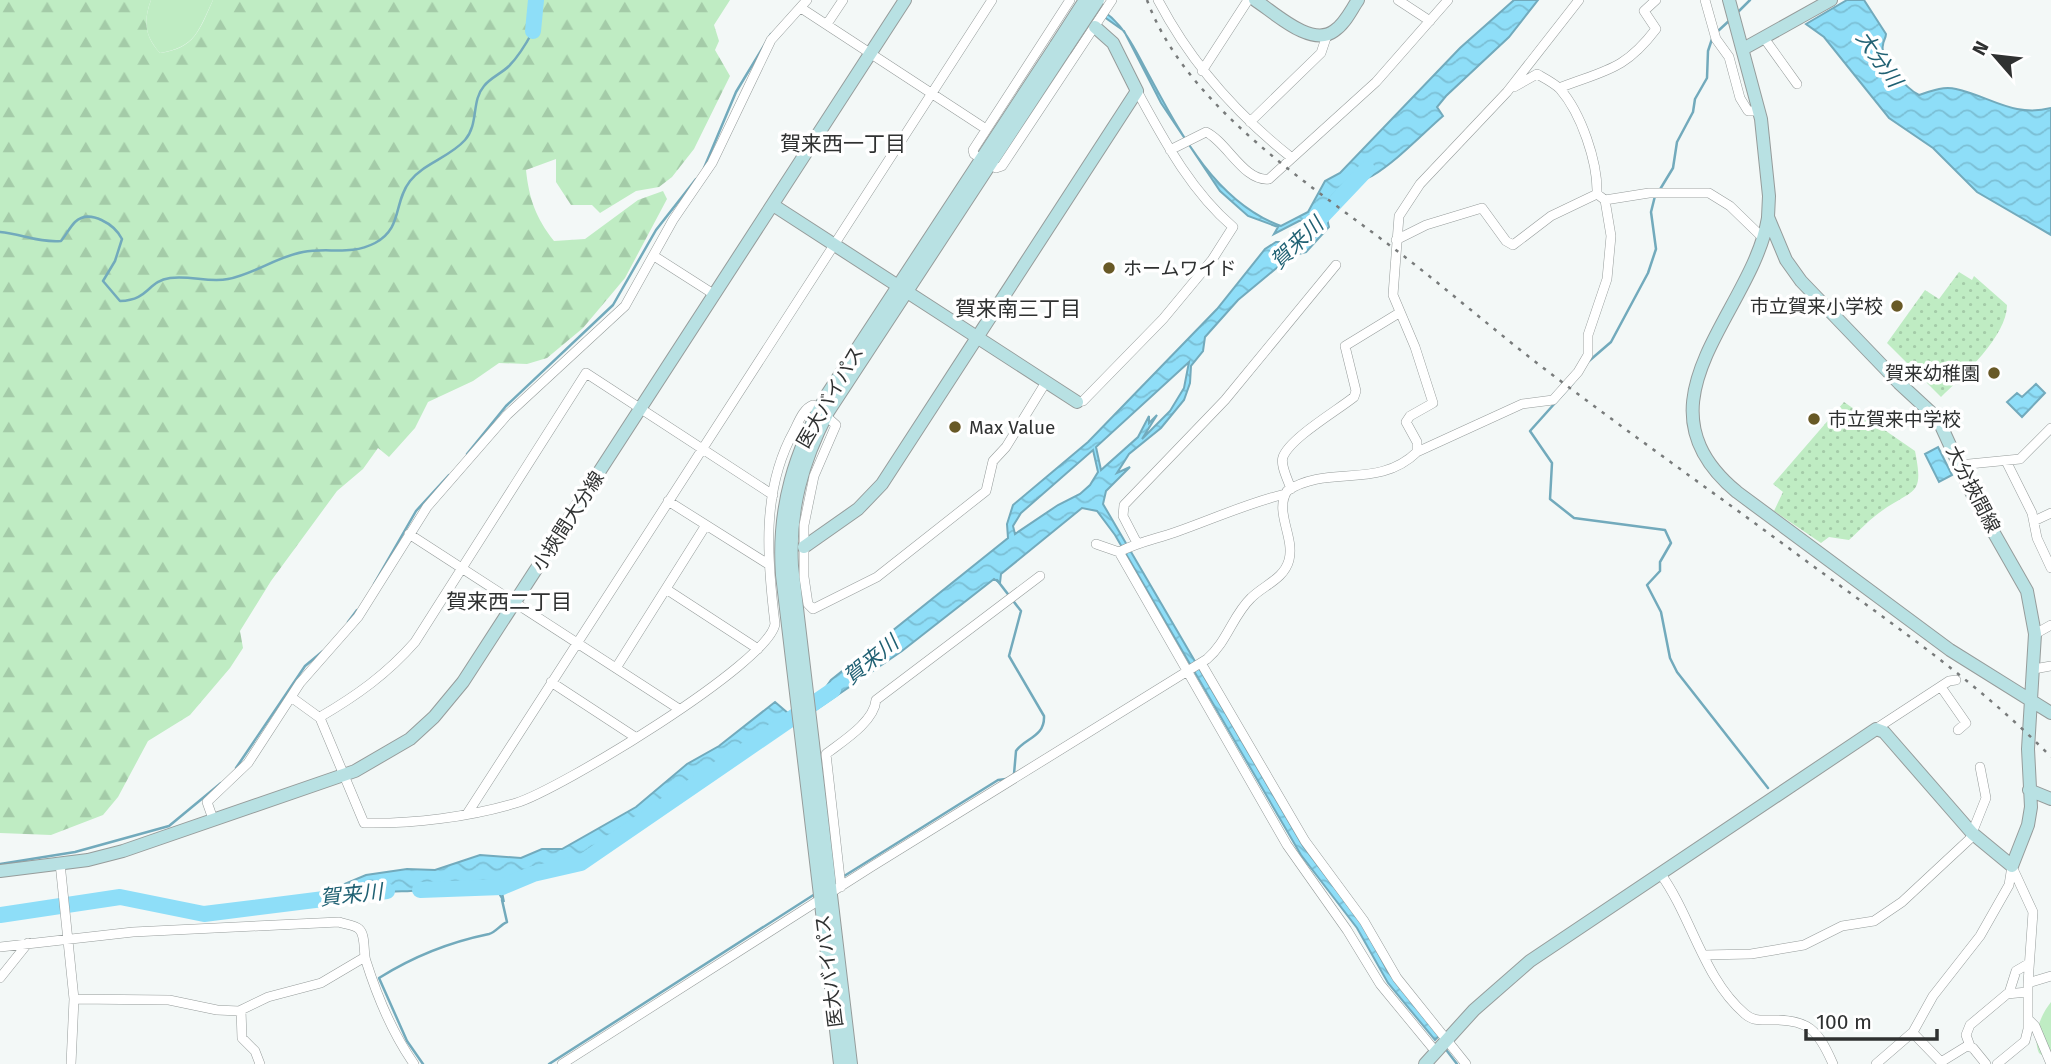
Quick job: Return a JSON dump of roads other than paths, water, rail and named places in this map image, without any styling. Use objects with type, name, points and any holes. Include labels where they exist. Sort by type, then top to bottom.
[{"type":"main road","name":"小挾間大分線","points":[[0,871],[61,869],[122,851],[343,775],[393,751],[434,718],[463,682],[515,603],[905,0]]},
{"type":"main road","name":"医大バイパス","points":[[1061,47],[1085,0]]},
{"type":"main road","name":"医大バイパス","points":[[851,1064],[780,552],[787,491],[803,440],[822,417],[902,289],[1061,47],[1098,0]]},
{"type":"main road","points":[[1255,0],[1306,33],[1327,35],[1342,24],[1358,0]]},
{"type":"main road","name":"大分挾間線","points":[[1729,0],[1759,111],[1769,196],[1768,217],[1796,276],[1899,383],[1934,415],[2022,579],[2035,634],[2028,748],[2030,796],[2028,825],[2012,866]]},
{"type":"main road","points":[[1743,49],[1831,0]]},
{"type":"main road","points":[[804,547],[858,509],[882,484],[1137,91],[1113,43],[1095,27]]},
{"type":"main road","points":[[773,205],[1077,402]]},
{"type":"main road","points":[[1768,217],[1763,238],[1697,376],[1694,421],[1709,461],[1737,492],[1950,650],[2051,713]]},
{"type":"main road","points":[[822,417],[801,475],[791,549],[826,889]]},
{"type":"main road","points":[[1425,1064],[1517,971],[1873,731],[1884,732],[1973,834],[2012,866]]},
{"type":"main road","points":[[2030,796],[2051,799]]},
{"type":"main road","name":"医大バイパス","points":[[826,889],[840,1064]]},
{"type":"street","points":[[827,24],[843,0]]},
{"type":"street","points":[[467,814],[992,0]]},
{"type":"street","points":[[1055,0],[1068,4],[1095,27]]},
{"type":"street","points":[[1068,4],[973,152],[998,168],[1002,166],[1112,0]]},
{"type":"street","points":[[1158,0],[1202,71],[1250,122],[1292,158]]},
{"type":"street","points":[[1202,71],[1248,0]]},
{"type":"street","points":[[1398,0],[1430,21]]},
{"type":"street","points":[[1170,150],[1200,133],[1208,133],[1251,173],[1262,180],[1269,179],[1366,92],[1448,0]]},
{"type":"street","points":[[1417,452],[1417,442],[1406,422],[1410,416],[1430,407],[1433,398],[1399,313],[1392,287],[1399,216],[1420,184],[1507,92],[1579,0]]},
{"type":"street","points":[[1559,89],[1612,70],[1633,54],[1656,29],[1644,11],[1656,0]]},
{"type":"street","points":[[1705,0],[1716,39],[1730,60],[1741,102],[1748,111],[1759,111]]},
{"type":"street","points":[[213,819],[207,802],[248,763],[292,697],[358,617],[427,507],[507,415],[625,306],[712,163],[771,40],[804,4],[827,24],[986,129]]},
{"type":"street","points":[[1250,122],[1321,53],[1327,35]]},
{"type":"street","points":[[1767,36],[1797,84]]},
{"type":"street","points":[[1119,552],[1137,542],[1288,491],[1347,474],[1381,474],[1417,452],[1522,404],[1553,400],[1578,372],[1588,355],[1588,335],[1607,279],[1611,236],[1593,163],[1580,125],[1559,89],[1537,74],[1507,92]]},
{"type":"street","points":[[1077,402],[1083,401],[1153,331],[1212,260],[1233,227],[1200,194],[1170,150],[1137,91]]},
{"type":"street","points":[[1396,240],[1426,225],[1482,208],[1506,241],[1513,245],[1550,216],[1601,197],[1709,192],[1727,204],[1763,238]]},
{"type":"street","points":[[654,256],[715,295]]},
{"type":"street","points":[[1137,542],[1123,516],[1124,505],[1225,400],[1336,265]]},
{"type":"street","points":[[562,1064],[826,889],[1187,672],[1218,649],[1251,598],[1278,578],[1287,565],[1290,550],[1283,510],[1288,491],[1284,455],[1315,424],[1354,397],[1356,391],[1345,346],[1399,313]]},
{"type":"street","points":[[320,717],[364,690],[398,662],[415,642],[586,373],[773,495]]},
{"type":"street","points":[[292,697],[320,717],[364,823],[467,814],[518,802],[548,790],[679,709],[758,649],[772,632],[775,624],[768,564],[773,495],[791,435],[807,407],[813,405],[822,417],[836,425],[814,476],[805,517],[807,599],[813,609],[877,577],[986,491],[993,461],[1006,447],[1046,382]]},
{"type":"street","points":[[1959,465],[2007,463],[2027,455],[2051,428]]},
{"type":"street","points":[[2007,463],[2034,521],[2040,545],[2051,568]]},
{"type":"street","points":[[668,500],[768,564]]},
{"type":"street","points":[[2034,521],[2051,513]]},
{"type":"street","points":[[616,668],[706,525]]},
{"type":"street","points":[[409,534],[679,709]]},
{"type":"street","points":[[1096,544],[1119,552],[1287,845],[1348,930],[1380,984],[1442,1045],[1466,1064]]},
{"type":"street","points":[[826,889],[826,754],[865,720],[875,708],[876,700],[1040,576]]},
{"type":"street","points":[[666,589],[758,649]]},
{"type":"street","points":[[2035,634],[2051,625]]},
{"type":"street","points":[[1201,663],[1305,841],[1364,921],[1397,978],[1442,1045]]},
{"type":"street","points":[[2034,669],[2051,666]]},
{"type":"street","points":[[1873,731],[1956,680]]},
{"type":"street","points":[[551,682],[635,737]]},
{"type":"street","points":[[1941,687],[1966,723],[1958,730]]},
{"type":"street","points":[[1705,955],[1751,954],[1804,945],[1842,926],[1874,920],[1902,902],[1973,834],[1987,792],[1980,767]]},
{"type":"street","points":[[1997,1064],[2026,1039],[2029,1020],[2028,964],[2033,912],[2012,866]]},
{"type":"street","points":[[1877,1064],[1913,1033],[1933,996],[1994,915],[2011,881],[2012,866]]},
{"type":"street","points":[[61,869],[74,999],[71,1064]]},
{"type":"street","points":[[1660,873],[1719,983],[1743,1013],[1753,1019],[1790,1020],[1807,1026],[1822,1039],[1833,1064]]},
{"type":"street","points":[[0,947],[133,932],[334,921],[359,929],[376,990],[414,1064]]},
{"type":"street","points":[[0,978],[28,943]]},
{"type":"street","points":[[74,999],[169,1000],[217,1010],[241,1010],[268,997],[321,983],[365,957]]},
{"type":"street","points":[[2009,993],[2016,971],[2028,964]]},
{"type":"street","points":[[1986,1064],[1969,1046],[1966,1035],[1970,1025],[2009,993],[2028,988],[2051,976]]},
{"type":"street","points":[[241,1010],[242,1038],[255,1051],[260,1064]]},
{"type":"street","points":[[2029,1020],[2035,1026],[2051,1063]]},
{"type":"street","points":[[1913,1033],[1941,1062],[1969,1046]]},
{"type":"water","points":[[1080,0],[1103,10],[1123,30]]},
{"type":"water","points":[[1514,0],[1538,0],[1509,37],[1446,96],[1437,107],[1443,116],[1382,170],[1337,191],[1324,206],[1329,227],[1306,252],[1291,256],[1238,300],[1205,337],[1203,351],[1191,366],[1190,383],[1184,400],[1161,428],[1129,454],[1117,473],[1130,467],[1106,491],[1103,504],[1303,846],[1363,925],[1388,972],[1440,1035],[1435,1040],[1388,983],[1357,928],[1301,855],[1115,535],[1097,511],[1082,508],[1001,574],[1000,583],[994,579],[902,651],[817,709],[815,697],[821,694],[831,680],[1008,538],[1007,524],[1013,505],[1088,442],[1217,309],[1265,249],[1276,242],[1287,242],[1308,228],[1308,220],[1299,221],[1274,234],[1278,227],[1248,216],[1220,191],[1200,161],[1236,199],[1281,226],[1308,212],[1325,181],[1340,173],[1460,48]],"holes":[[[1189,362],[1184,388],[1170,411],[1142,439],[1157,415],[1149,423],[1149,416],[1138,437],[1101,470],[1096,447]],[[1093,450],[1098,472],[1080,494],[1058,505],[1015,534],[1013,526],[1021,513]]]},
{"type":"water","name":"大分川","points":[[1847,0],[1864,0],[1886,34],[1883,51],[1889,65],[1901,80],[1919,95],[1951,88],[2013,108],[2051,108],[2051,235],[1977,192],[1933,148],[1889,118],[1824,37],[1806,24]]},
{"type":"water","points":[[1125,34],[1133,45],[1191,148],[1161,103]]},
{"type":"water","points":[[2036,384],[2045,393],[2022,417],[2007,402],[2017,393],[2022,397]]},
{"type":"water","points":[[1938,447],[1952,475],[1939,482],[1925,454]]},
{"type":"water","points":[[775,702],[789,714],[790,723],[726,762],[717,764],[653,812],[564,869],[551,874],[531,872],[500,882],[504,902],[493,883],[396,892],[335,888],[366,875],[407,869],[435,870],[480,855],[521,858],[542,849],[562,849],[636,807],[687,764],[719,746]]},
{"type":"waterway","points":[[533,31],[536,0]]},
{"type":"waterway","points":[[1738,12],[1750,0]]},
{"type":"waterway","points":[[1718,31],[1731,19]]},
{"type":"waterway","points":[[0,232],[46,241],[61,241],[81,218],[95,218],[108,224],[122,239],[115,261],[103,281],[120,301],[137,297],[162,280],[170,278],[228,279],[303,252],[366,247],[384,237],[390,230],[405,189],[415,175],[465,140],[472,127],[480,92],[513,62],[533,31]]},
{"type":"waterway","points":[[704,168],[736,92],[771,34]]},
{"type":"waterway","points":[[1659,191],[1673,168],[1677,142],[1707,78],[1708,51],[1712,39]]},
{"type":"waterway","name":"賀来川","points":[[1312,227],[1367,169]]},
{"type":"waterway","points":[[467,454],[506,406],[613,305],[656,230],[696,179]]},
{"type":"waterway","points":[[1589,361],[1611,342],[1648,273],[1656,249],[1651,212],[1655,196]]},
{"type":"waterway","points":[[1573,383],[1530,431],[1552,463],[1550,499],[1574,518],[1665,530],[1671,543],[1660,562],[1660,571],[1647,585],[1661,612],[1670,658],[1677,672],[1768,788]]},
{"type":"waterway","points":[[374,584],[416,511],[449,475]]},
{"type":"waterway","points":[[997,580],[1021,611],[1009,656],[1044,716],[1038,733],[1016,751],[1014,774]]},
{"type":"waterway","points":[[348,622],[357,610]]},
{"type":"waterway","points":[[236,768],[305,666],[323,651]]},
{"type":"waterway","name":"賀来川","points":[[420,890],[502,887],[533,874],[581,863],[833,690]]},
{"type":"waterway","points":[[841,878],[998,780],[1006,779]]},
{"type":"waterway","points":[[0,864],[75,852],[169,826],[221,783]]},
{"type":"waterway","name":"賀来川","points":[[0,915],[120,897],[204,914],[387,891]]},
{"type":"waterway","points":[[549,1064],[815,894]]},
{"type":"waterway","points":[[423,1064],[407,1041],[379,978],[433,951],[494,932],[507,922],[502,900]]},
{"type":"waterway","points":[[1444,1047],[1457,1064]]},
{"type":"railway","points":[[1147,0],[1166,40],[1192,76],[1223,111],[1258,144],[1550,373],[1925,648],[1990,700],[2051,757]]},
{"type":"place","name":"ホームワイド","points":[[1109,268]]},
{"type":"place","name":"市立賀来小学校","points":[[1897,306]]},
{"type":"place","name":"賀来幼稚園","points":[[1994,373]]},
{"type":"place","name":"市立賀来中学校","points":[[1814,419]]},
{"type":"place","name":"Max Value","points":[[955,427]]},
{"type":"district","name":"賀来西一丁目","points":[[843,144]]},
{"type":"district","name":"賀来南三丁目","points":[[1018,309]]},
{"type":"district","name":"賀来西二丁目","points":[[509,602]]}]
